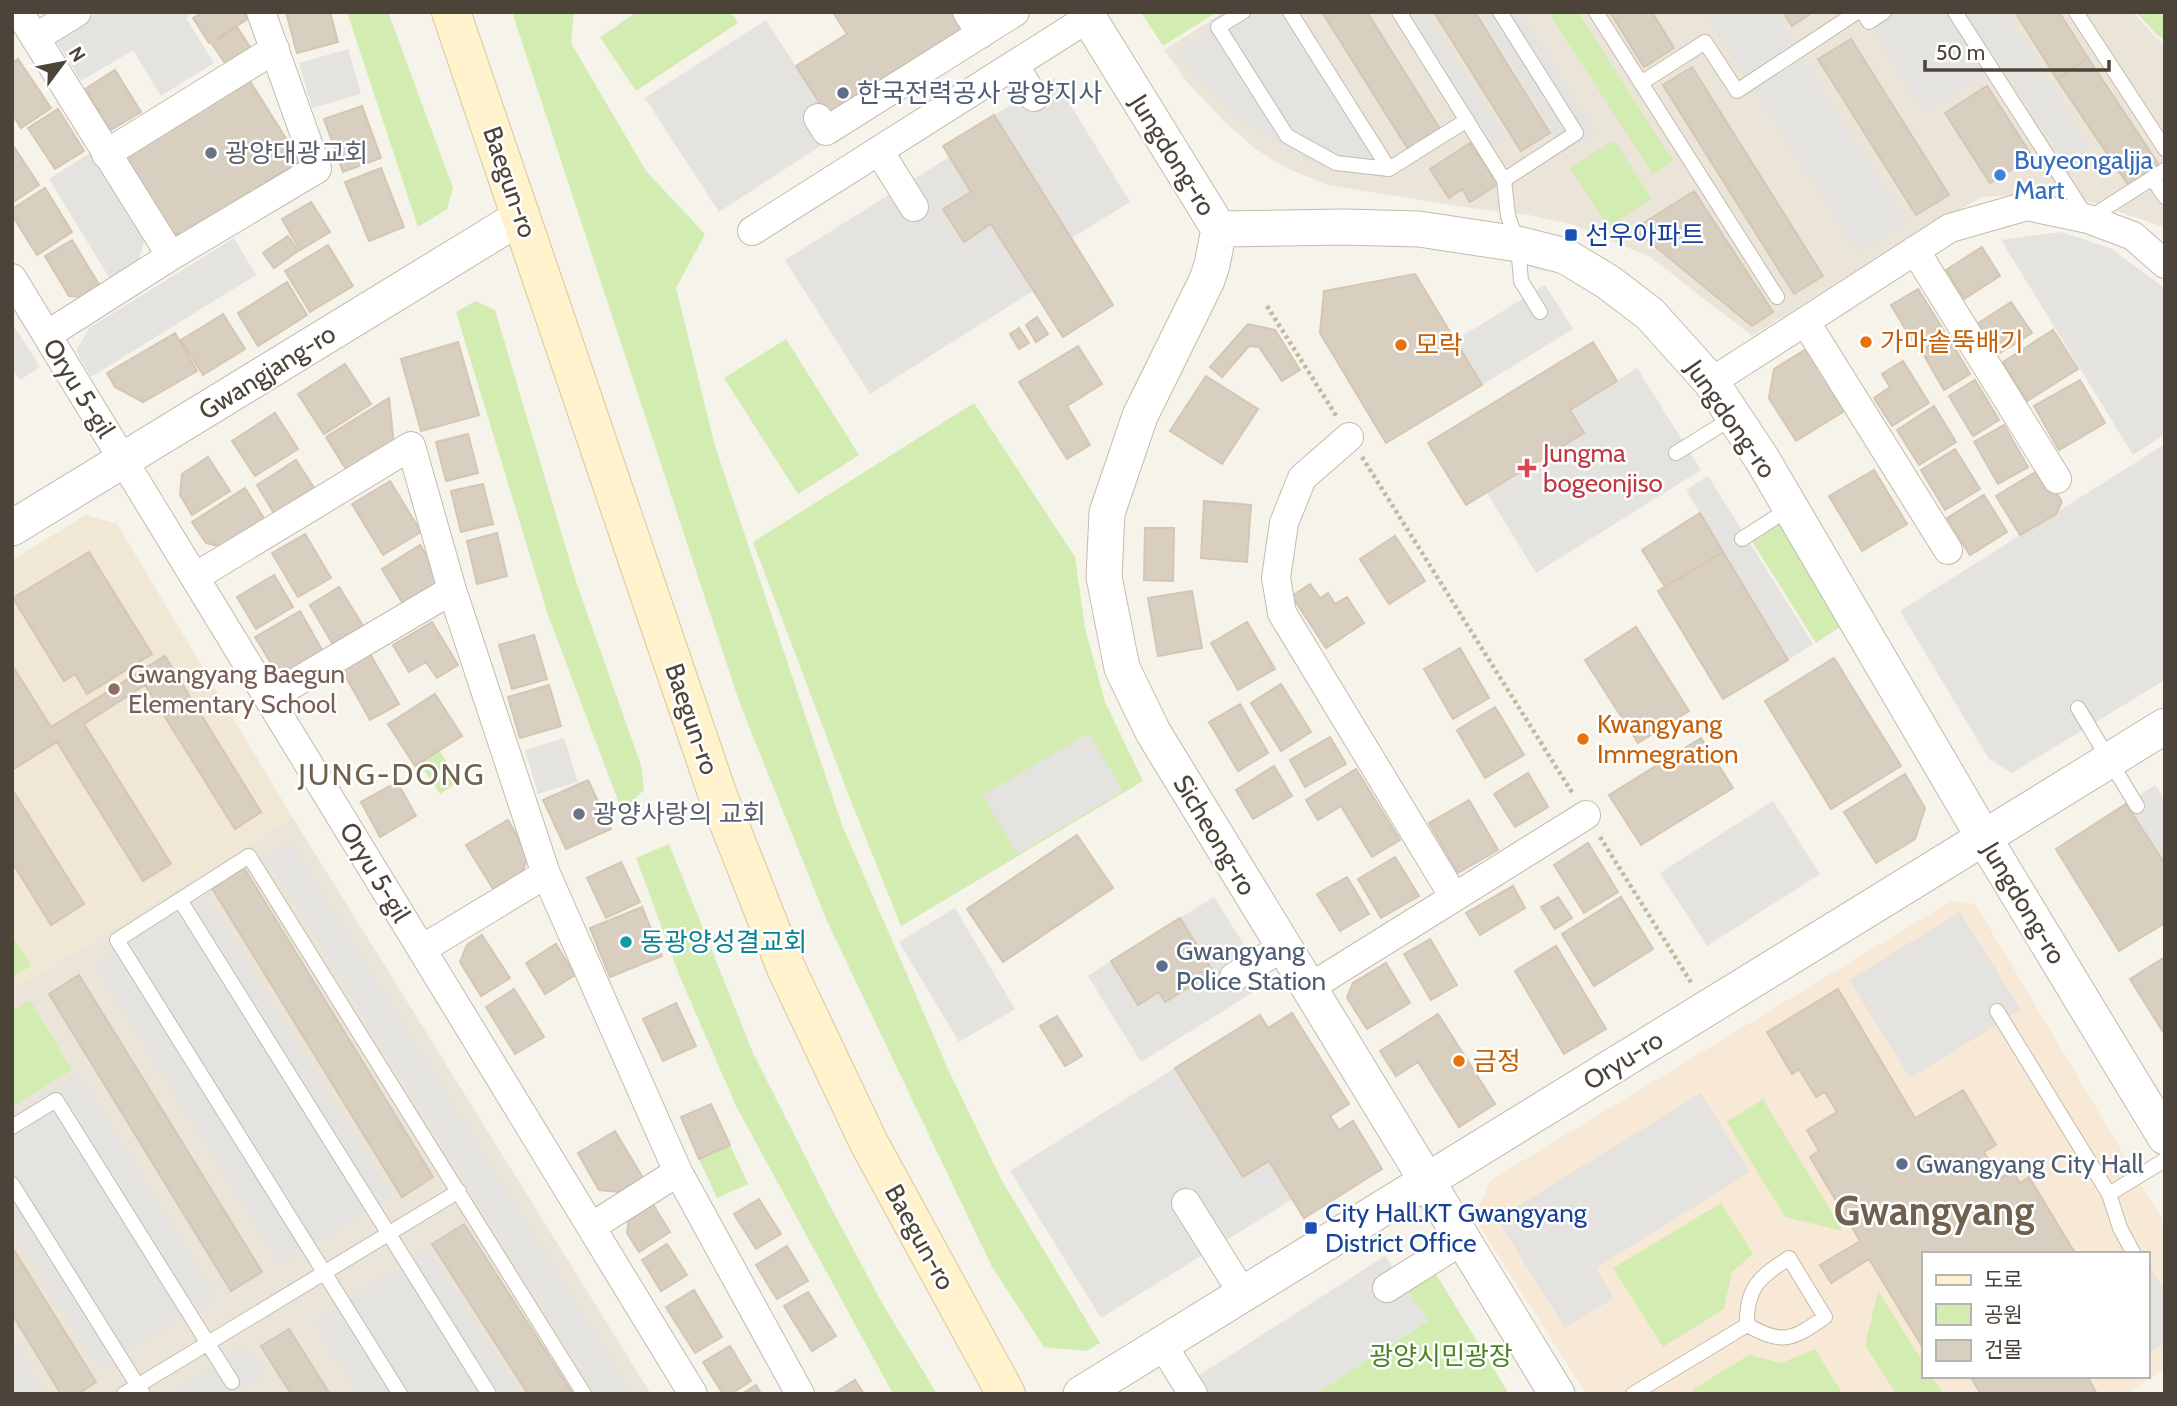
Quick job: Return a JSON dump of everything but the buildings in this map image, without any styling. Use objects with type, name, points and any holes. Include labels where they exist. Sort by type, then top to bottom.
[{"type":"main road","name":"Baegun-ro","points":[[451,12],[717,793],[786,968],[869,1143],[1006,1394]]},
{"type":"street","points":[[19,12],[171,256]]},
{"type":"street","points":[[35,38],[78,12]]},
{"type":"street","points":[[47,335],[171,256],[317,169],[261,12]]},
{"type":"street","points":[[818,118],[826,131],[974,23],[1015,12]]},
{"type":"street","points":[[752,231],[1014,65],[1086,15]]},
{"type":"street","name":"Jungdong-ro","points":[[1086,15],[1219,229],[1419,229],[1518,244],[1565,256],[1608,282],[1650,314],[1711,382],[1734,417],[2165,1136]]},
{"type":"street","points":[[106,154],[275,49]]},
{"type":"street","points":[[1014,65],[1034,97]]},
{"type":"street","points":[[879,151],[914,207]]},
{"type":"street","points":[[1711,382],[1950,228],[2027,206],[2088,219],[2133,236],[2165,264]]},
{"type":"street","name":"Gwangjang-ro","points":[[12,528],[522,216]]},
{"type":"street","name":"Sicheong-ro","points":[[1219,229],[1207,281],[1140,416],[1107,513],[1104,577],[1122,668],[1153,732],[1557,1394]]},
{"type":"street","points":[[1915,250],[2057,479]]},
{"type":"street","name":"Oryu 5-gil","points":[[12,278],[693,1394]]},
{"type":"street","points":[[1805,321],[1948,550]]},
{"type":"street","points":[[1349,436],[1302,478],[1283,523],[1276,578],[1282,613],[1454,897]]},
{"type":"street","points":[[195,577],[411,446],[452,590],[547,874],[678,1172],[800,1394]]},
{"type":"street","points":[[269,698],[452,590]]},
{"type":"street","name":"Oryu-ro","points":[[1081,1394],[2165,726]]},
{"type":"street","points":[[1309,988],[1586,815]]},
{"type":"street","points":[[422,949],[547,874]]},
{"type":"street","points":[[1234,978],[1283,947]]},
{"type":"street","points":[[591,1227],[678,1172]]},
{"type":"street","points":[[1185,1203],[1243,1294]]},
{"type":"street","points":[[1387,1288],[1463,1240]]},
{"type":"street","points":[[1162,1344],[1193,1394]]},
{"type":"lane","points":[[1243,12],[1218,27],[1287,136],[1336,163],[1389,169],[1467,120]]},
{"type":"lane","points":[[1290,12],[1389,169]]},
{"type":"lane","points":[[1399,12],[1504,180],[1508,216],[1518,244],[1521,281],[1540,312]]},
{"type":"lane","points":[[1500,12],[1576,133],[1504,180]]},
{"type":"lane","points":[[1596,12],[1777,297]]},
{"type":"lane","points":[[1641,83],[1705,42],[1737,91],[1857,12]]},
{"type":"lane","points":[[1863,12],[1869,22],[1884,12]]},
{"type":"lane","points":[[1955,12],[2088,219],[2159,174],[2165,197]]},
{"type":"lane","points":[[2076,12],[2165,149]]},
{"type":"lane","points":[[1676,453],[1734,417]]},
{"type":"lane","points":[[1742,539],[1790,508]]},
{"type":"lane","points":[[2078,708],[2137,806]]},
{"type":"lane","points":[[400,1394],[117,940],[249,856],[584,1394]]},
{"type":"lane","points":[[180,900],[489,1394]]},
{"type":"lane","points":[[1997,1011],[2109,1194],[2119,1228],[2133,1252]]},
{"type":"lane","points":[[12,1127],[56,1100],[232,1382]]},
{"type":"lane","points":[[2109,1194],[2165,1160]]},
{"type":"lane","points":[[12,1184],[141,1389]]},
{"type":"lane","points":[[124,1394],[141,1389],[208,1343],[458,1191]]},
{"type":"lane","points":[[1789,1258],[1825,1317],[1788,1338],[1769,1338],[1747,1325],[1746,1304],[1755,1284],[1770,1269],[1789,1258]]},
{"type":"lane","points":[[1633,1394],[1747,1325]]},
{"type":"path","points":[[1267,306],[1707,1008]]},
{"type":"shaded area","points":[[98,12],[195,12],[186,18],[214,63],[161,96],[133,50],[81,81],[55,39]]},
{"type":"shaded area","points":[[1224,12],[2133,12],[2156,38],[2165,43],[2165,231],[2161,226],[2061,192],[1982,197],[1900,243],[1752,336],[1650,257],[1574,225],[1529,215],[1327,185],[1286,168],[1257,150],[1226,123],[1187,82],[1164,50]]},
{"type":"shaded area","points":[[1239,12],[1283,12],[1388,178],[1313,164],[1234,116],[1176,52]]},
{"type":"shaded area","points":[[1394,12],[1426,12],[1506,138],[1483,153]]},
{"type":"shaded area","points":[[1479,12],[1521,12],[1596,133],[1566,152]]},
{"type":"shaded area","points":[[1704,12],[1773,12],[1907,222],[1858,253]]},
{"type":"shaded area","points":[[1860,12],[2005,12],[2089,146],[2063,161],[2002,64],[1924,113]]},
{"type":"shaded area","points":[[766,20],[839,134],[719,212],[645,98]]},
{"type":"shaded area","points":[[348,49],[361,94],[312,108],[299,63]]},
{"type":"shaded area","points":[[1054,78],[1130,202],[1070,239],[994,115]]},
{"type":"shaded area","points":[[90,153],[144,241],[138,262],[110,279],[49,179]]},
{"type":"shaded area","points":[[949,157],[971,192],[944,209],[963,241],[991,224],[1033,291],[870,394],[785,260]]},
{"type":"shaded area","points":[[2061,232],[2110,248],[2165,291],[2165,434],[2133,455],[2001,240]]},
{"type":"shaded area","points":[[234,238],[256,275],[91,377],[76,351],[89,328]]},
{"type":"shaded area","points":[[1545,285],[1573,329],[1482,385],[1454,341]]},
{"type":"shaded area","points":[[12,323],[40,367],[20,380],[12,369]]},
{"type":"shaded area","points":[[1637,368],[1701,470],[1536,573],[1487,493],[1584,433],[1570,410]]},
{"type":"shaded area","points":[[2165,444],[2165,680],[2012,773],[1989,759],[1900,611]]},
{"type":"shaded area","points":[[1708,476],[1813,644],[1788,660],[1686,490]]},
{"type":"shaded area","name":"Gwangyang Baegun Elementary School","points":[[86,515],[117,524],[293,818],[12,990],[12,560]]},
{"type":"shaded area","points":[[1089,733],[1123,791],[1017,854],[983,795]]},
{"type":"shaded area","points":[[564,738],[578,782],[538,794],[525,750]]},
{"type":"shaded area","points":[[2155,785],[2165,800],[2165,864],[2126,804]]},
{"type":"shaded area","points":[[1773,801],[1820,874],[1707,946],[1660,873]]},
{"type":"shaded area","points":[[293,818],[651,1394],[12,1394],[12,990]]},
{"type":"shaded area","points":[[291,842],[633,1394],[595,1394],[266,857]]},
{"type":"shaded area","points":[[205,895],[392,1197],[281,1266],[94,964]]},
{"type":"shaded area","points":[[1214,897],[1268,983],[1141,1062],[1088,976],[1111,961],[1138,1005],[1159,992],[1165,1002],[1213,972],[1180,918]]},
{"type":"shaded area","name":"Gwangyang City Hall","points":[[1951,901],[1976,905],[2165,1224],[2165,1368],[2125,1394],[1586,1394],[1474,1217],[1491,1180]]},
{"type":"shaded area","points":[[955,908],[1015,1009],[959,1042],[899,942]]},
{"type":"shaded area","points":[[1960,912],[2021,1010],[1910,1078],[1849,980]]},
{"type":"shaded area","points":[[1175,1068],[1243,1176],[1269,1161],[1293,1199],[1101,1318],[1010,1171]]},
{"type":"shaded area","points":[[78,1072],[217,1297],[99,1369],[12,1229],[12,1113]]},
{"type":"shaded area","points":[[1701,1093],[1750,1172],[1596,1268],[1614,1298],[1565,1328],[1497,1219]]},
{"type":"shaded area","points":[[429,1248],[522,1394],[358,1394],[313,1322]]},
{"type":"shaded area","points":[[1385,1256],[1428,1320],[1315,1394],[1170,1394]]},
{"type":"shaded area","points":[[2149,1265],[2165,1291],[2165,1343],[2149,1353]]},
{"type":"shaded area","points":[[12,1339],[46,1394],[12,1394]]},
{"type":"shaded area","points":[[246,1345],[265,1375],[235,1394],[169,1394]]},
{"type":"green space","points":[[347,12],[388,12],[453,188],[447,209],[418,227]]},
{"type":"green space","points":[[512,12],[574,12],[571,43],[646,171],[705,234],[676,288],[715,446],[842,825],[948,1069],[1002,1181],[1100,1343],[1086,1351],[1044,1347],[991,1265],[827,921],[740,704]]},
{"type":"green space","points":[[637,12],[731,12],[738,23],[636,91],[600,37]]},
{"type":"green space","points":[[1141,12],[1217,12],[1163,46]]},
{"type":"green space","points":[[1548,12],[1578,12],[1673,161],[1653,174]]},
{"type":"green space","points":[[2136,12],[2165,12],[2165,40],[2157,35]]},
{"type":"green space","points":[[1614,140],[1652,199],[1608,227],[1570,168]]},
{"type":"green space","points":[[476,301],[495,310],[576,582],[641,765],[644,790],[622,811],[548,615],[456,312]]},
{"type":"green space","points":[[786,339],[859,455],[798,494],[724,378]]},
{"type":"green space","points":[[974,403],[1075,557],[1085,628],[1105,702],[1143,781],[901,926],[753,542]]},
{"type":"green space","points":[[1789,514],[1852,619],[1816,643],[1750,538]]},
{"type":"green space","points":[[439,750],[459,781],[440,794],[419,763]]},
{"type":"green space","points":[[669,844],[753,1053],[882,1303],[937,1394],[893,1394],[736,1106],[680,977],[636,858]]},
{"type":"green space","points":[[12,934],[31,966],[12,977]]},
{"type":"green space","points":[[30,1000],[72,1070],[12,1107],[12,1011]]},
{"type":"green space","points":[[1763,1099],[1843,1231],[1785,1217],[1727,1122]]},
{"type":"green space","points":[[730,1145],[748,1184],[717,1198],[699,1159]]},
{"type":"green space","points":[[1721,1203],[1753,1254],[1732,1272],[1724,1309],[1663,1347],[1613,1268]]},
{"type":"green space","name":"광양시민광장","points":[[1433,1269],[1509,1394],[1315,1394],[1427,1321],[1405,1286]]},
{"type":"green space","points":[[1878,1291],[1922,1360],[1922,1378],[1933,1378],[1943,1394],[1896,1394],[1865,1345]]},
{"type":"green space","points":[[1815,1349],[1843,1394],[1694,1394],[1692,1390],[1749,1355],[1781,1363]]},
{"type":"place","name":"한국전력공사 광양지사","points":[[843,93]]},
{"type":"place","name":"광양대광교회","points":[[211,153]]},
{"type":"place","name":"Buyeongaljja Mart","points":[[2000,175]]},
{"type":"place","name":"선우아파트","points":[[1571,235]]},
{"type":"place","name":"가마솥뚝배기","points":[[1866,342]]},
{"type":"place","name":"모락","points":[[1401,345]]},
{"type":"place","name":"Jungma bogeonjiso","points":[[1527,468]]},
{"type":"place","name":"Gwangyang Baegun Elementary School","points":[[114,689]]},
{"type":"place","name":"Kwangyang Immegration","points":[[1583,739]]},
{"type":"place","name":"광양사랑의 교회","points":[[579,814]]},
{"type":"place","name":"동광양성결교회","points":[[626,942]]},
{"type":"place","name":"Gwangyang Police Station","points":[[1162,966]]},
{"type":"place","name":"금정","points":[[1459,1061]]},
{"type":"place","name":"Gwangyang City Hall","points":[[1902,1164]]},
{"type":"place","name":"City Hall.KT Gwangyang District Office","points":[[1311,1228]]},
{"type":"district","name":"JUNG-DONG","points":[[392,775]]},
{"type":"district","name":"Gwangyang","points":[[1934,1211]]}]
